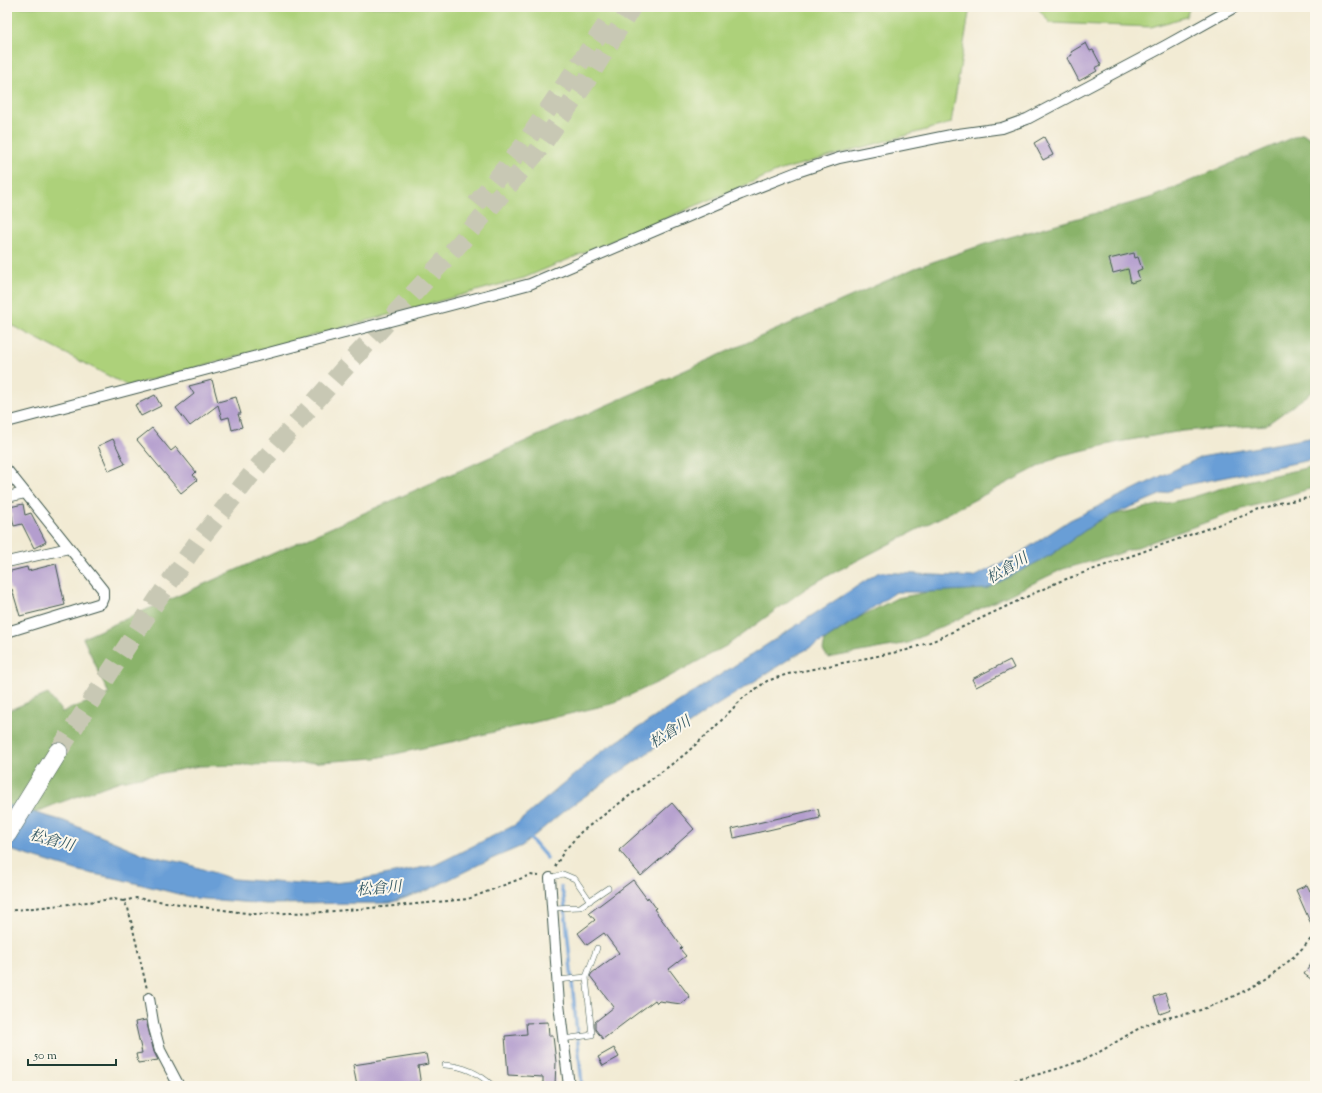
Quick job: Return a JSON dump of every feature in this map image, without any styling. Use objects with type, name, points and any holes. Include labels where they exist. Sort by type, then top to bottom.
[{"type":"highway","points":[[7,834],[31,785],[54,748]]},
{"type":"highway","points":[[7,814],[31,785]]},
{"type":"street","points":[[7,422],[530,284],[741,194],[797,172],[839,158],[951,135],[1002,128],[1027,119],[1235,7]]},
{"type":"street","points":[[7,470],[103,590],[103,598],[101,603],[7,632]]},
{"type":"street","points":[[7,497],[25,493]]},
{"type":"street","points":[[7,562],[68,548]]},
{"type":"street","points":[[550,878],[557,908],[569,1086]]},
{"type":"street","points":[[149,998],[154,1028],[160,1050],[179,1086]]},
{"type":"lane","points":[[550,878],[563,874],[575,879],[590,900]]},
{"type":"lane","points":[[557,908],[580,907],[608,888]]},
{"type":"lane","points":[[567,1039],[592,1035],[586,978],[598,948]]},
{"type":"lane","points":[[561,980],[586,978]]},
{"type":"lane","points":[[445,1065],[470,1071],[486,1080],[493,1086]]},
{"type":"path","points":[[7,912],[114,899],[123,901],[136,898],[253,914],[324,912],[406,906],[468,899],[530,874],[550,878],[564,851],[581,832],[684,755],[714,728],[742,698],[767,681],[788,674],[907,650],[932,641],[1058,582],[1279,503],[1315,497]]},
{"type":"path","points":[[123,901],[128,908],[149,998]]},
{"type":"path","points":[[991,1086],[1075,1063],[1094,1055],[1137,1029],[1155,1021],[1202,1009],[1236,994],[1263,981],[1277,972],[1297,954],[1315,934]]},
{"type":"green space","points":[[7,7],[970,7],[951,123],[781,170],[524,278],[128,386],[7,323]]},
{"type":"green space","points":[[1037,7],[1190,7],[1186,17],[1151,27],[1050,23]]},
{"type":"green space","points":[[1303,133],[1315,142],[1315,390],[1266,425],[1182,431],[1124,441],[1059,456],[812,584],[726,646],[667,678],[611,704],[456,741],[376,758],[293,764],[199,766],[120,781],[56,804],[7,824],[7,711],[48,694],[62,712],[109,694],[83,638],[915,268],[985,244],[1150,198]]},
{"type":"green space","points":[[1315,466],[1315,488],[1243,509],[1115,555],[1063,569],[908,643],[828,658],[823,650],[825,640],[860,617],[897,598],[929,592],[1051,555],[1098,521],[1112,515],[1190,498],[1238,483]]},
{"type":"water","name":"松倉川","points":[[1315,437],[1315,459],[1181,486],[1098,521],[1051,555],[986,589],[896,592],[825,640],[794,656],[711,709],[565,810],[522,846],[482,863],[428,890],[390,903],[265,904],[194,898],[119,879],[79,871],[7,849],[7,805],[64,821],[146,855],[184,863],[233,879],[313,885],[353,881],[435,865],[515,825],[601,752],[879,572],[973,577],[1011,559],[1070,520],[1201,457]]},
{"type":"building","points":[[1086,43],[1090,51],[1093,50],[1101,65],[1095,68],[1097,71],[1079,81],[1067,58],[1072,55],[1071,52]]},
{"type":"building","points":[[1044,137],[1053,155],[1043,160],[1034,143]]},
{"type":"building","points":[[1134,253],[1135,258],[1138,257],[1142,269],[1137,271],[1140,280],[1131,283],[1128,269],[1113,273],[1109,259]]},
{"type":"building","points":[[212,380],[218,402],[236,397],[241,414],[238,414],[242,427],[232,430],[229,417],[222,419],[218,405],[190,426],[176,408],[194,394],[189,386]]},
{"type":"building","points":[[155,395],[161,406],[141,416],[135,405]]},
{"type":"building","points":[[152,428],[171,451],[176,447],[196,472],[193,475],[197,480],[181,493],[137,440]]},
{"type":"building","points":[[113,439],[125,464],[109,471],[98,446]]},
{"type":"building","points":[[23,504],[25,515],[31,513],[46,542],[34,548],[22,524],[14,526],[10,507]]},
{"type":"building","points":[[56,564],[65,605],[20,616],[12,589],[10,590],[7,572],[27,567],[28,571]]},
{"type":"building","points":[[1010,660],[1014,668],[976,687],[972,679]]},
{"type":"building","points":[[672,803],[694,829],[641,876],[619,850]]},
{"type":"building","points":[[818,809],[820,818],[734,838],[732,829]]},
{"type":"building","points":[[633,880],[647,899],[648,897],[656,908],[654,909],[682,947],[680,949],[686,956],[669,969],[690,997],[681,1004],[659,1001],[657,1003],[655,1000],[603,1039],[595,1029],[595,1022],[614,1007],[590,976],[619,953],[604,933],[587,945],[578,933],[595,920],[589,913]]},
{"type":"building","points":[[1307,885],[1310,891],[1315,888],[1315,933],[1296,890]]},
{"type":"building","points":[[1315,959],[1315,982],[1304,974]]},
{"type":"building","points":[[1165,993],[1171,1010],[1160,1014],[1154,997]]},
{"type":"building","points":[[146,1020],[154,1052],[158,1060],[138,1063],[136,1054],[142,1053],[135,1022]]},
{"type":"building","points":[[548,1022],[549,1036],[553,1036],[556,1062],[555,1085],[543,1084],[543,1077],[508,1075],[505,1036],[527,1034],[526,1023]]},
{"type":"building","points":[[614,1048],[619,1057],[603,1066],[598,1057]]},
{"type":"building","points":[[426,1054],[428,1064],[418,1066],[421,1086],[357,1086],[353,1065]]},
{"type":"waterway","points":[[528,836],[547,858]]},
{"type":"waterway","points":[[561,887],[564,898],[582,1086]]},
{"type":"tunnel","points":[[58,752],[157,600],[197,543],[255,470],[342,371],[461,242],[537,152],[586,82],[632,7]]},
{"type":"tunnel","points":[[476,204],[523,146],[606,25]]}]
